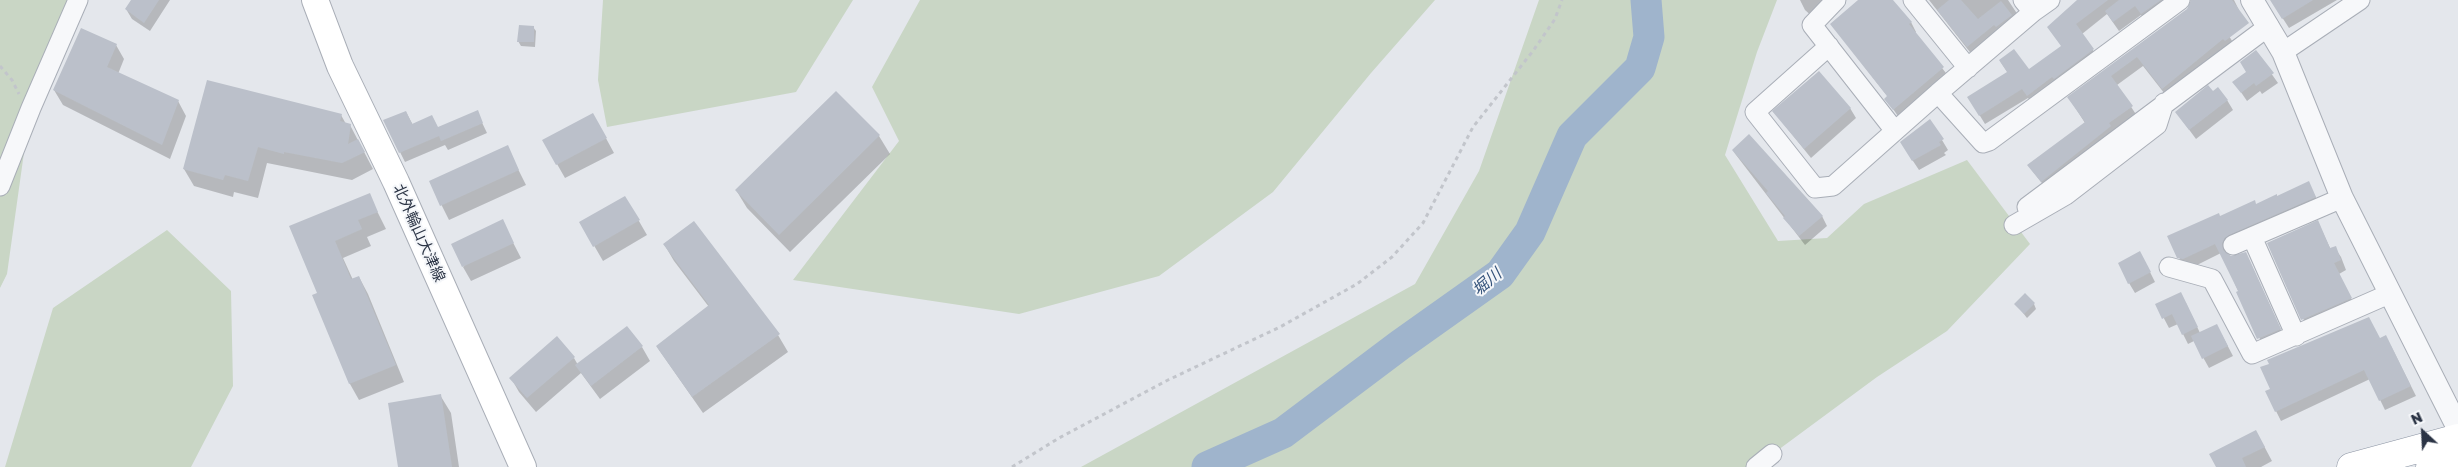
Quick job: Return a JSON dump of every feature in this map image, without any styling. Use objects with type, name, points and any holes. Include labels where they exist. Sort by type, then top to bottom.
[{"type":"highway","points":[[2351,467],[2458,438]]},
{"type":"highway","points":[[2430,467],[2458,460]]},
{"type":"main road","name":"北外輪山大津線","points":[[315,0],[340,66],[396,182],[523,467]]},
{"type":"street","points":[[0,186],[31,108],[78,0]]},
{"type":"street","points":[[1836,0],[1812,25],[1895,131]]},
{"type":"street","points":[[1913,0],[1968,68]]},
{"type":"street","points":[[1828,46],[1755,112],[1815,188],[1833,186],[1968,68],[2028,6],[2050,0]]},
{"type":"street","points":[[1938,93],[1983,143],[1990,142],[2180,0]]},
{"type":"street","points":[[2252,0],[2283,52],[2342,198],[2458,428]]},
{"type":"street","points":[[2283,52],[2360,0]]},
{"type":"street","points":[[2027,207],[2269,26]]},
{"type":"street","points":[[2014,225],[2066,195],[2157,125],[2164,103]]},
{"type":"street","points":[[2233,244],[2342,198]]},
{"type":"street","points":[[2252,237],[2296,336]]},
{"type":"street","points":[[2169,267],[2212,279],[2252,354],[2389,294]]},
{"type":"street","points":[[1756,467],[1772,454]]},
{"type":"path","points":[[1012,467],[1059,438],[1168,380],[1280,327],[1357,284],[1392,257],[1423,222],[1473,127],[1533,52],[1555,19],[1562,0]]},
{"type":"path","points":[[0,66],[12,80],[24,106],[31,108]]},
{"type":"green space","points":[[0,0],[74,0],[35,74],[7,274],[0,288]]},
{"type":"green space","points":[[603,0],[853,0],[796,92],[607,127],[598,80]]},
{"type":"green space","points":[[920,0],[1435,0],[1371,73],[1273,192],[1159,276],[1019,314],[793,280],[899,141],[872,87]]},
{"type":"green space","points":[[1539,0],[1777,0],[1757,52],[1725,155],[1778,241],[1827,238],[1864,204],[1967,160],[2030,244],[1947,331],[1877,377],[1755,467],[1081,467],[1415,284],[1479,171]]},
{"type":"green space","points":[[167,230],[231,291],[233,386],[191,467],[5,467],[53,308]]},
{"type":"building","points":[[131,0],[159,0],[144,23],[125,9]]},
{"type":"building","points":[[1858,0],[1893,0],[1912,22],[1909,24],[1944,67],[1893,110],[1884,99],[1887,96],[1830,24]]},
{"type":"building","points":[[1949,0],[1961,0],[1978,19],[2001,1],[2012,15],[1996,27],[1994,25],[1967,47],[1937,10]]},
{"type":"building","points":[[2077,0],[2108,0],[2076,24],[2094,49],[2054,79],[2052,77],[2027,96],[2022,89],[1979,116],[1967,97],[2007,72],[1999,60],[2014,49],[2029,69],[2061,46],[2047,27]]},
{"type":"building","points":[[2119,0],[2161,0],[2141,14],[2135,6],[2113,22],[2105,11]]},
{"type":"building","points":[[2191,0],[2232,0],[2249,23],[2225,41],[2223,39],[2162,89],[2137,57],[2111,76],[2133,106],[2109,123],[2111,126],[2041,182],[2027,165],[2085,122],[2067,97],[2187,9]]},
{"type":"building","points":[[2270,0],[2313,0],[2282,19]]},
{"type":"building","points":[[519,25],[534,26],[534,42],[517,42]]},
{"type":"building","points":[[81,28],[117,44],[107,67],[179,100],[162,145],[53,90]]},
{"type":"building","points":[[2256,50],[2274,73],[2256,86],[2254,83],[2241,93],[2232,82],[2246,72],[2240,62]]},
{"type":"building","points":[[1819,71],[1851,108],[1804,149],[1772,111]]},
{"type":"building","points":[[207,80],[342,114],[340,121],[351,124],[348,144],[358,139],[365,152],[342,163],[284,152],[284,154],[258,147],[248,181],[225,175],[223,180],[183,169]]},
{"type":"building","points":[[2208,85],[2213,91],[2218,87],[2228,100],[2189,130],[2175,112]]},
{"type":"building","points":[[836,91],[880,135],[779,235],[735,190]]},
{"type":"building","points":[[478,110],[483,123],[441,141],[439,136],[399,153],[383,120],[406,111],[412,124],[432,115],[438,127]]},
{"type":"building","points":[[593,113],[607,138],[556,165],[542,140]]},
{"type":"building","points":[[1930,119],[1944,139],[1939,142],[1941,145],[1912,161],[1900,142]]},
{"type":"building","points":[[1749,134],[1823,216],[1799,236],[1783,218],[1785,216],[1766,193],[1768,191],[1732,150]]},
{"type":"building","points":[[508,145],[519,170],[440,206],[429,181]]},
{"type":"building","points":[[2309,181],[2316,197],[2229,235],[2222,243],[2223,250],[2231,256],[2246,252],[2281,329],[2257,339],[2236,292],[2238,291],[2215,244],[2183,259],[2177,258],[2167,236],[2219,213],[2220,216],[2255,200],[2256,204]]},
{"type":"building","points":[[370,193],[378,212],[358,220],[362,229],[335,241],[351,279],[359,276],[396,365],[349,384],[312,295],[317,293],[289,226]]},
{"type":"building","points":[[625,196],[640,220],[593,247],[579,222]]},
{"type":"building","points":[[503,219],[514,243],[462,267],[451,244]]},
{"type":"building","points":[[2318,220],[2330,248],[2336,246],[2341,260],[2334,263],[2352,298],[2301,320],[2267,243]]},
{"type":"building","points":[[694,221],[780,334],[692,397],[656,346],[709,305],[663,244]]},
{"type":"building","points":[[2140,251],[2151,272],[2128,284],[2118,263]]},
{"type":"building","points":[[2181,292],[2198,327],[2182,335],[2172,314],[2162,319],[2155,304]]},
{"type":"building","points":[[2025,293],[2035,303],[2024,314],[2014,304]]},
{"type":"building","points":[[2369,317],[2380,338],[2386,335],[2411,386],[2379,401],[2364,370],[2275,412],[2265,391],[2270,389],[2260,367],[2269,364],[2267,360]]},
{"type":"building","points":[[2217,324],[2228,346],[2202,359],[2191,336]]},
{"type":"building","points":[[627,326],[643,346],[591,386],[575,365]]},
{"type":"building","points":[[557,336],[575,357],[527,398],[509,378]]},
{"type":"building","points":[[441,394],[452,467],[398,467],[388,403]]},
{"type":"building","points":[[2256,430],[2265,447],[2242,458],[2246,467],[2216,467],[2209,454]]},
{"type":"waterway","name":"堀川","points":[[1207,467],[1283,433],[1400,345],[1500,274],[1530,232],[1572,136],[1640,68],[1649,37],[1646,0]]}]
